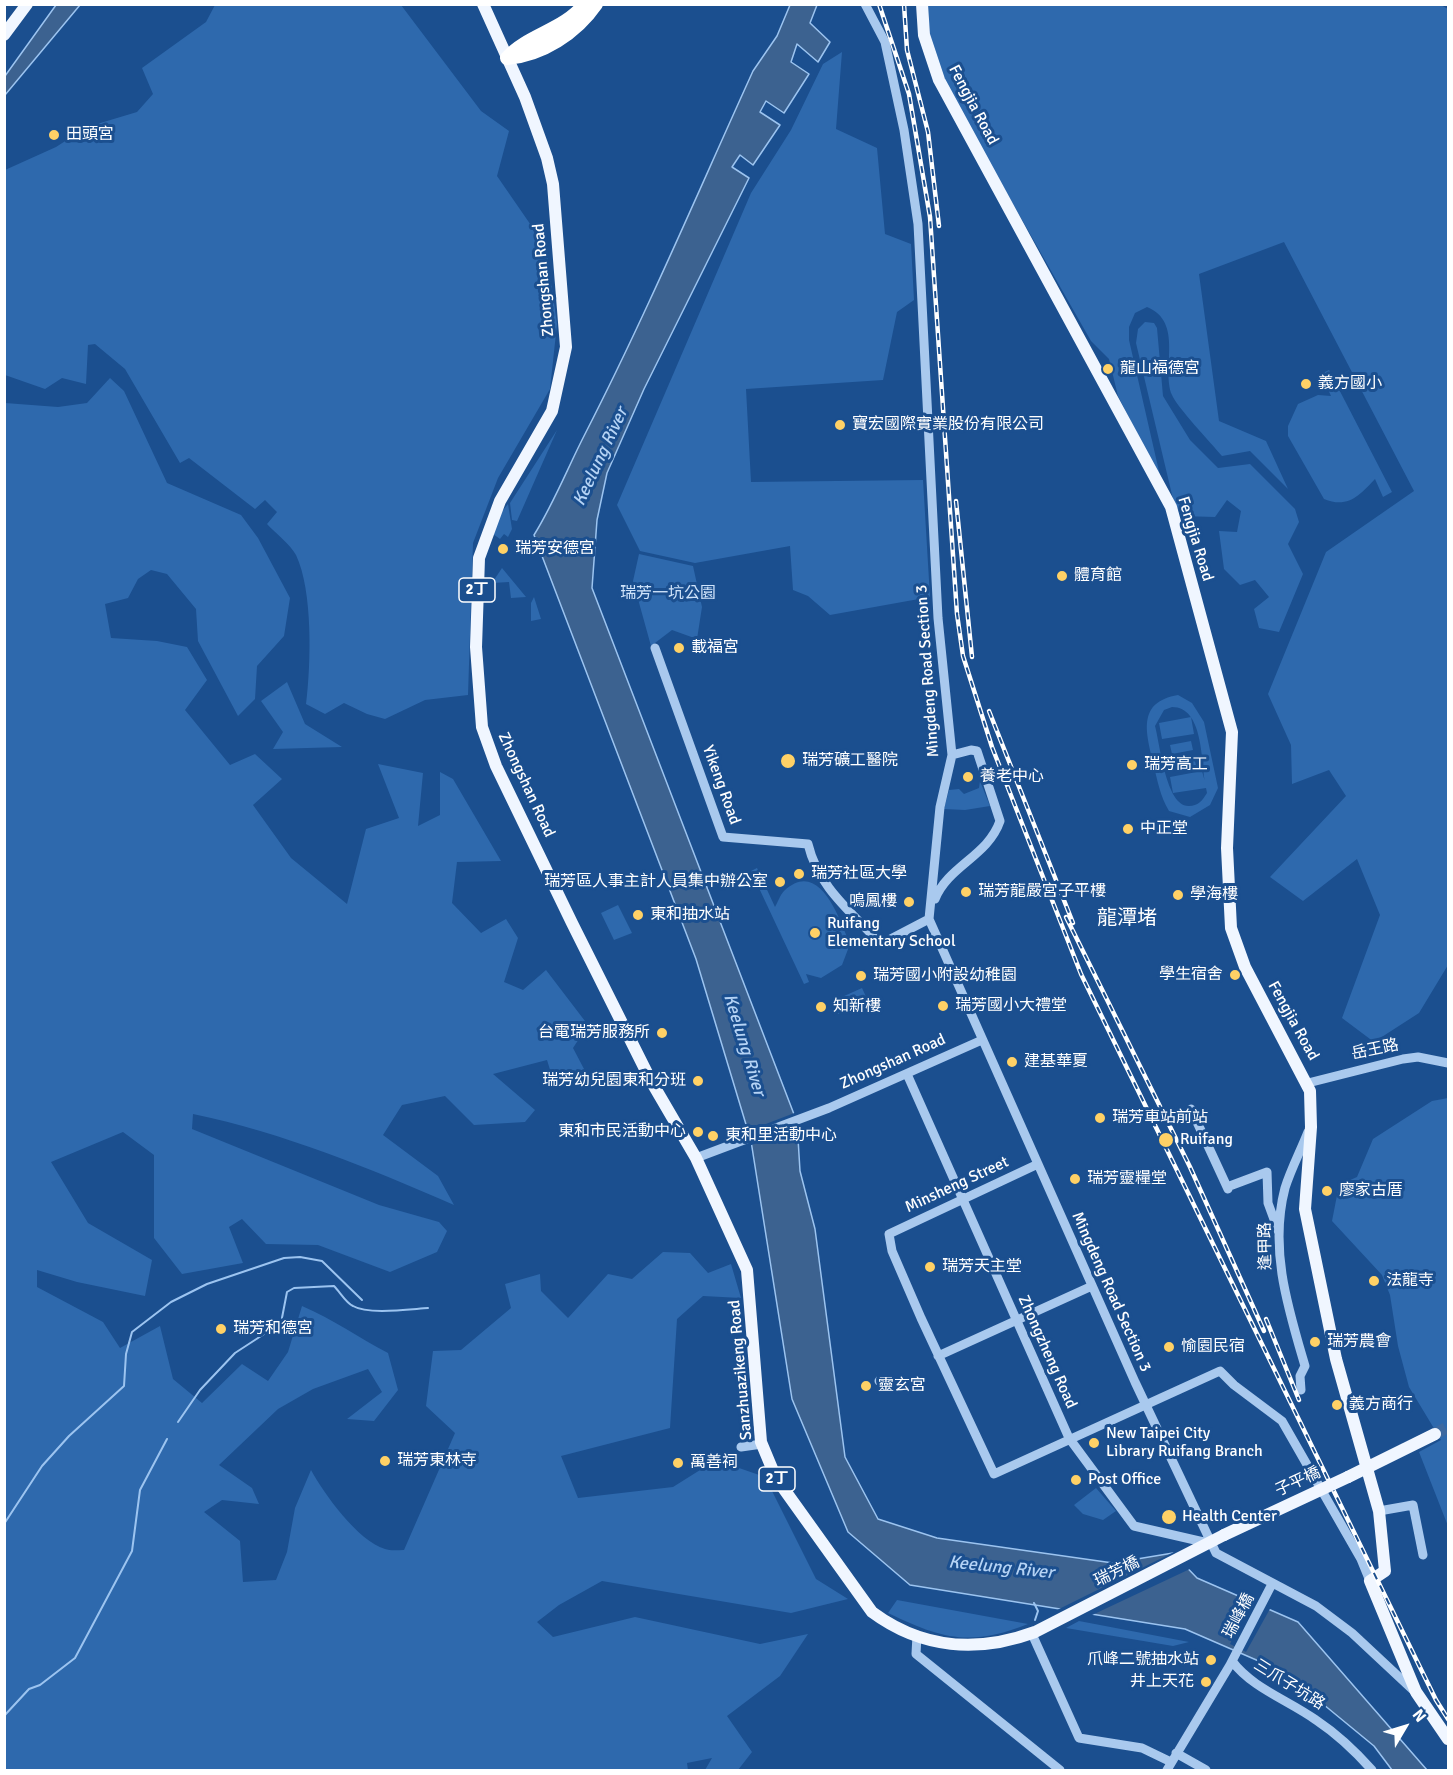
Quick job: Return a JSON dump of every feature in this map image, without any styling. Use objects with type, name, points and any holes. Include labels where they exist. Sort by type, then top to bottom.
[{"type":"highway","points":[[507,58],[516,47],[555,30],[585,4]]},
{"type":"highway","points":[[507,58],[520,57],[566,35],[579,26],[596,4]]},
{"type":"main road","points":[[4,35],[27,4]]},
{"type":"main road","name":"Zhongshan Road","points":[[483,4],[525,97],[547,158],[552,184],[566,347],[552,411],[500,501],[479,558],[476,647],[482,727],[496,766],[572,923],[651,1081],[696,1158]]},
{"type":"main road","name":"Fengjia Road","points":[[922,4],[924,35],[939,80],[1171,507],[1232,732],[1227,848],[1231,928],[1255,987],[1308,1083]]},
{"type":"main road","name":"逢甲路","points":[[1308,1083],[1311,1127]]},
{"type":"main road","points":[[1311,1127],[1305,1209],[1336,1359],[1379,1511],[1385,1571],[1370,1581],[1416,1692],[1449,1739]]},
{"type":"main road","name":"Sanzhuazikeng Road","points":[[696,1158],[747,1270],[762,1444],[777,1478],[872,1612],[886,1622],[935,1642],[970,1647],[1032,1634],[1057,1620]]},
{"type":"main road","name":"2丁","points":[[1368,1468],[1435,1434]]},
{"type":"main road","name":"子平橋","points":[[1210,1544],[1368,1468]]},
{"type":"main road","name":"瑞芳橋","points":[[1057,1620],[1210,1544]]},
{"type":"street","name":"Mingdeng Road Section 3","points":[[865,4],[879,27]]},
{"type":"street","name":"Mingdeng Road Section 3","points":[[871,4],[885,42],[904,130],[918,224],[938,618],[952,755],[940,807],[929,919],[1092,1286],[1210,1544]]},
{"type":"street","name":"Yikeng Road","points":[[655,648],[723,837],[808,844],[816,872],[828,888],[878,941],[883,943],[929,919]]},
{"type":"street","points":[[929,919],[939,889],[989,843],[1000,821],[977,752],[971,750],[952,755]]},
{"type":"street","name":"Zhongshan Road","points":[[696,1158],[829,1108],[982,1040]]},
{"type":"street","name":"岳王路","points":[[1308,1083],[1403,1059],[1418,1057],[1449,1064]]},
{"type":"street","name":"Zhongzheng Road","points":[[907,1074],[1069,1438],[1134,1526],[1210,1544]]},
{"type":"street","points":[[1191,1109],[1227,1188],[1267,1172],[1268,1203],[1279,1233]]},
{"type":"street","name":"逢甲路","points":[[1301,1390],[1300,1376],[1305,1366],[1284,1293],[1279,1233],[1286,1188],[1311,1127]]},
{"type":"street","name":"Minsheng Street","points":[[938,1356],[892,1251],[889,1234],[1038,1164]]},
{"type":"street","points":[[1092,1286],[938,1356],[994,1474],[1220,1371],[1234,1386],[1282,1421],[1361,1560],[1370,1581]]},
{"type":"street","points":[[741,1447],[762,1444]]},
{"type":"street","points":[[1379,1511],[1413,1505],[1424,1555]]},
{"type":"street","points":[[1210,1544],[1222,1558],[1316,1606],[1352,1633],[1416,1692]]},
{"type":"street","name":"瑞峰橋","points":[[1232,1661],[1272,1584]]},
{"type":"street","points":[[1032,1634],[1079,1738],[1142,1748],[1171,1762],[1206,1770]]},
{"type":"street","points":[[917,1635],[916,1654],[1060,1770]]},
{"type":"street","name":"三爪子坑路","points":[[1171,1762],[1232,1661],[1242,1675],[1317,1720],[1367,1768]]},
{"type":"green space","points":[[1439,4],[1448,9],[1448,965],[1419,1013],[1374,1042],[1342,1018],[1380,915],[1357,859],[1303,901],[1270,877],[1346,796],[1329,770],[1292,784],[1291,745],[1268,694],[1326,552],[1414,491],[1284,242],[1199,274],[1219,421],[1266,441],[1288,489],[1250,451],[1222,456],[1180,407],[1172,395],[1169,384],[1169,346],[1165,323],[1158,314],[1147,307],[1135,313],[1129,327],[1129,340],[1161,480],[1118,396],[1109,359],[1091,341],[931,60],[928,5]]},
{"type":"green space","points":[[215,5],[401,5],[481,111],[509,131],[497,176],[546,247],[557,324],[550,389],[498,478],[473,543],[468,695],[425,700],[385,719],[367,714],[344,703],[325,714],[306,704],[310,649],[308,607],[302,570],[296,555],[267,524],[277,512],[265,500],[255,509],[189,458],[180,463],[125,369],[95,344],[88,345],[86,384],[62,378],[45,389],[5,375],[5,170],[56,147],[87,127],[137,112],[153,94],[142,68],[206,22]]},
{"type":"green space","points":[[842,52],[836,129],[877,148],[885,234],[911,244],[914,300],[897,312],[883,380],[746,389],[751,482],[923,480],[930,597],[830,615],[808,596],[793,590],[790,546],[695,563],[640,551],[617,505],[751,193],[791,130],[823,64]]},
{"type":"green space","points":[[1145,322],[1154,323],[1157,328],[1163,396],[1190,440],[1218,468],[1250,464],[1295,509],[1299,522],[1288,544],[1303,574],[1279,632],[1259,628],[1254,609],[1269,597],[1255,580],[1240,585],[1224,569],[1219,531],[1237,532],[1241,511],[1227,500],[1215,517],[1181,516],[1173,499],[1136,343],[1138,329]]},
{"type":"green space","points":[[1329,370],[1392,492],[1383,497],[1375,479],[1353,499],[1332,502],[1324,499],[1288,436],[1288,426],[1298,404],[1318,395],[1331,396],[1321,374]]},
{"type":"green space","points":[[110,378],[124,391],[167,483],[241,515],[258,538],[290,598],[284,636],[257,666],[255,699],[238,716],[198,641],[196,609],[167,574],[151,570],[138,579],[128,598],[105,604],[111,638],[157,641],[187,647],[207,680],[185,710],[230,765],[255,754],[282,779],[253,805],[291,858],[347,904],[366,829],[399,818],[378,764],[423,773],[418,826],[440,815],[440,772],[453,779],[501,861],[457,862],[452,903],[481,933],[506,919],[518,938],[504,982],[523,990],[546,970],[588,1025],[573,1048],[594,1088],[555,1086],[547,1060],[493,1074],[535,1110],[525,1122],[474,1125],[445,1096],[402,1105],[383,1135],[438,1176],[454,1205],[293,1141],[193,1114],[192,1129],[379,1205],[439,1222],[447,1231],[437,1252],[390,1272],[318,1245],[266,1244],[242,1219],[229,1227],[243,1263],[182,1274],[154,1238],[154,1155],[123,1132],[51,1162],[88,1223],[152,1260],[145,1296],[77,1282],[37,1270],[37,1287],[103,1322],[120,1348],[160,1326],[173,1379],[202,1403],[242,1364],[268,1381],[288,1352],[302,1306],[388,1353],[398,1390],[374,1421],[347,1419],[382,1392],[368,1369],[313,1389],[278,1409],[219,1465],[252,1488],[259,1504],[222,1500],[204,1512],[240,1541],[243,1582],[276,1580],[287,1552],[295,1508],[311,1470],[343,1516],[364,1537],[385,1549],[404,1550],[455,1433],[426,1406],[433,1351],[461,1350],[511,1308],[505,1284],[540,1274],[541,1291],[568,1318],[608,1274],[632,1279],[663,1252],[690,1253],[708,1273],[731,1264],[741,1298],[703,1296],[677,1319],[670,1428],[561,1456],[578,1498],[673,1487],[716,1460],[765,1477],[816,1579],[848,1599],[791,1613],[602,1581],[559,1605],[537,1622],[553,1637],[635,1617],[760,1644],[808,1634],[780,1676],[727,1716],[752,1752],[738,1770],[705,1770],[712,1758],[687,1763],[688,1770],[5,1770],[5,403],[58,407],[87,403]]},
{"type":"green space","points":[[557,430],[517,521],[512,520],[510,503]]},
{"type":"green space","points":[[508,504],[512,529],[508,537],[504,534],[500,539],[493,534],[500,514]]},
{"type":"green space","name":"瑞芳一坑公園","points":[[639,554],[693,566],[702,607],[697,639],[672,630],[651,646],[633,581]]},
{"type":"green space","points":[[502,568],[526,597],[511,598],[509,582],[492,583]]},
{"type":"green space","points":[[534,597],[541,619],[531,621],[531,603]]},
{"type":"green space","points":[[287,682],[305,724],[342,747],[273,749],[283,732],[261,701]]},
{"type":"green space","points":[[1178,695],[1192,703],[1204,722],[1218,788],[1210,805],[1190,817],[1169,811],[1159,787],[1147,729],[1150,711],[1156,704]],"holes":[[[1172,707],[1182,709],[1190,715],[1199,736],[1205,782],[1202,771],[1170,777],[1173,793],[1165,773],[1155,726],[1164,710]],[[1206,788],[1207,793],[1192,806],[1181,804],[1173,793]]]},
{"type":"green space","points":[[1191,717],[1194,734],[1162,739],[1159,723]]},
{"type":"green space","points":[[1191,741],[1193,750],[1172,754],[1170,745]]},
{"type":"green space","points":[[1194,756],[1196,766],[1175,770],[1174,760]]},
{"type":"green space","points":[[980,781],[990,806],[965,810],[944,809],[949,790],[959,789],[964,794],[979,788]]},
{"type":"green space","points":[[757,868],[775,907],[784,891],[797,883],[808,882],[818,887],[827,896],[841,921],[850,944],[842,965],[821,978],[806,974],[809,982],[804,984],[751,871]]},
{"type":"green space","points":[[618,905],[632,933],[614,940],[601,913]]},
{"type":"green space","points":[[862,988],[868,1001],[838,1014],[833,1001]]},
{"type":"green space","points":[[1448,1098],[1448,1526],[1419,1452],[1441,1440],[1409,1387],[1398,1346],[1390,1295],[1382,1275],[1332,1221],[1339,1185],[1357,1177],[1373,1139],[1432,1101]]},
{"type":"green space","points":[[1096,1488],[1116,1511],[1103,1520],[1083,1514],[1074,1505]]},
{"type":"green space","points":[[897,1600],[1028,1624],[989,1636],[957,1637],[924,1629],[888,1613]]},
{"type":"green space","points":[[1079,1621],[1189,1642],[1173,1646],[1066,1628]]},
{"type":"water","points":[[56,5],[80,5],[5,95],[5,76]]},
{"type":"water","name":"Keelung River","points":[[790,5],[817,5],[810,23],[830,42],[818,62],[797,44],[791,62],[809,74],[784,113],[766,101],[760,112],[780,125],[753,165],[740,155],[732,167],[749,178],[644,389],[607,473],[597,520],[592,588],[797,1122],[800,1171],[815,1229],[845,1457],[878,1519],[937,1538],[1113,1563],[1173,1553],[1197,1578],[1298,1622],[1427,1770],[1392,1770],[1374,1746],[1284,1672],[1185,1629],[910,1585],[848,1532],[792,1399],[751,1141],[696,959],[534,535],[629,344],[753,71],[777,36]]},
{"type":"pier","points":[[797,1112],[801,1126],[749,1146],[745,1132]]},
{"type":"pier","points":[[1176,1551],[1192,1568],[1090,1616],[1055,1611]]},
{"type":"pier","points":[[1252,1599],[1271,1607],[1246,1652],[1230,1644]]},
{"type":"waterway","points":[[4,1524],[42,1466],[69,1436],[124,1386],[126,1354],[132,1332],[171,1302],[207,1284],[284,1258],[300,1257],[322,1261],[362,1300]]},
{"type":"waterway","points":[[178,1422],[200,1390],[235,1353],[281,1323],[287,1292],[294,1288],[334,1286],[350,1305],[360,1309],[390,1311],[428,1308]]},
{"type":"waterway","points":[[4,1716],[29,1689],[40,1685],[75,1658],[132,1551],[140,1490],[167,1439]]},
{"type":"waterway","points":[[1034,1603],[1038,1611],[1035,1620]]},
{"type":"tunnel","points":[[1435,1434],[1448,1427]]},
{"type":"railway","points":[[879,4],[909,94],[930,217],[957,614],[963,656],[992,747],[1081,974],[1436,1700],[1448,1719]]},
{"type":"railway","points":[[904,4],[907,50],[928,132],[939,226]]},
{"type":"railway","points":[[956,501],[972,657]]},
{"type":"railway","points":[[989,711],[1073,923]]},
{"type":"railway","points":[[1066,917],[1190,1167],[1264,1331]]},
{"type":"railway","points":[[1266,1319],[1299,1400]]},
{"type":"place","name":"田頭宮","points":[[54,135]]},
{"type":"place","name":"龍山福德宮","points":[[1108,369]]},
{"type":"place","name":"義方國小","points":[[1306,384]]},
{"type":"place","name":"寶宏國際實業股份有限公司","points":[[840,425]]},
{"type":"place","name":"瑞芳安德宮","points":[[503,549]]},
{"type":"place","name":"體育館","points":[[1062,576]]},
{"type":"place","name":"載福宮","points":[[679,648]]},
{"type":"place","name":"瑞芳礦工醫院","points":[[788,761]]},
{"type":"place","name":"瑞芳高工","points":[[1132,765]]},
{"type":"place","name":"養老中心","points":[[968,777]]},
{"type":"place","name":"中正堂","points":[[1128,829]]},
{"type":"place","name":"瑞芳社區大學","points":[[799,874]]},
{"type":"place","name":"瑞芳區人事主計人員集中辦公室","points":[[780,882]]},
{"type":"place","name":"瑞芳龍嚴宮子平樓","points":[[966,892]]},
{"type":"place","name":"學海樓","points":[[1178,895]]},
{"type":"place","name":"鳴鳳樓","points":[[909,902]]},
{"type":"place","name":"東和抽水站","points":[[638,915]]},
{"type":"place","name":"Ruifang Elementary School","points":[[815,933]]},
{"type":"place","name":"學生宿舍","points":[[1235,975]]},
{"type":"place","name":"瑞芳國小附設幼稚園","points":[[861,976]]},
{"type":"place","name":"瑞芳國小大禮堂","points":[[943,1006]]},
{"type":"place","name":"知新樓","points":[[821,1007]]},
{"type":"place","name":"台電瑞芳服務所","points":[[662,1033]]},
{"type":"place","name":"建基華夏","points":[[1012,1062]]},
{"type":"place","name":"瑞芳幼兒園東和分班","points":[[698,1081]]},
{"type":"place","name":"瑞芳車站前站","points":[[1100,1118]]},
{"type":"place","name":"東和市民活動中心","points":[[698,1132]]},
{"type":"place","name":"東和里活動中心","points":[[713,1136]]},
{"type":"place","name":"Ruifang","points":[[1166,1140]]},
{"type":"place","name":"瑞芳靈糧堂","points":[[1075,1179]]},
{"type":"place","name":"廖家古厝","points":[[1327,1191]]},
{"type":"place","name":"瑞芳天主堂","points":[[930,1267]]},
{"type":"place","name":"法龍寺","points":[[1374,1281]]},
{"type":"place","name":"瑞芳和德宮","points":[[221,1329]]},
{"type":"place","name":"瑞芳農會","points":[[1315,1342]]},
{"type":"place","name":"愉園民宿","points":[[1169,1347]]},
{"type":"place","name":"靈玄宮","points":[[866,1386]]},
{"type":"place","name":"義方商行","points":[[1337,1405]]},
{"type":"place","name":"New Taipei City Library Ruifang Branch","points":[[1094,1443]]},
{"type":"place","name":"瑞芳東林寺","points":[[385,1461]]},
{"type":"place","name":"萬善祠","points":[[678,1463]]},
{"type":"place","name":"Post Office","points":[[1076,1480]]},
{"type":"place","name":"Health Center","points":[[1169,1517]]},
{"type":"place","name":"爪峰二號抽水站","points":[[1211,1660]]},
{"type":"place","name":"井上天花","points":[[1206,1682]]},
{"type":"district","name":"龍潭堵","points":[[1127,919]]}]
